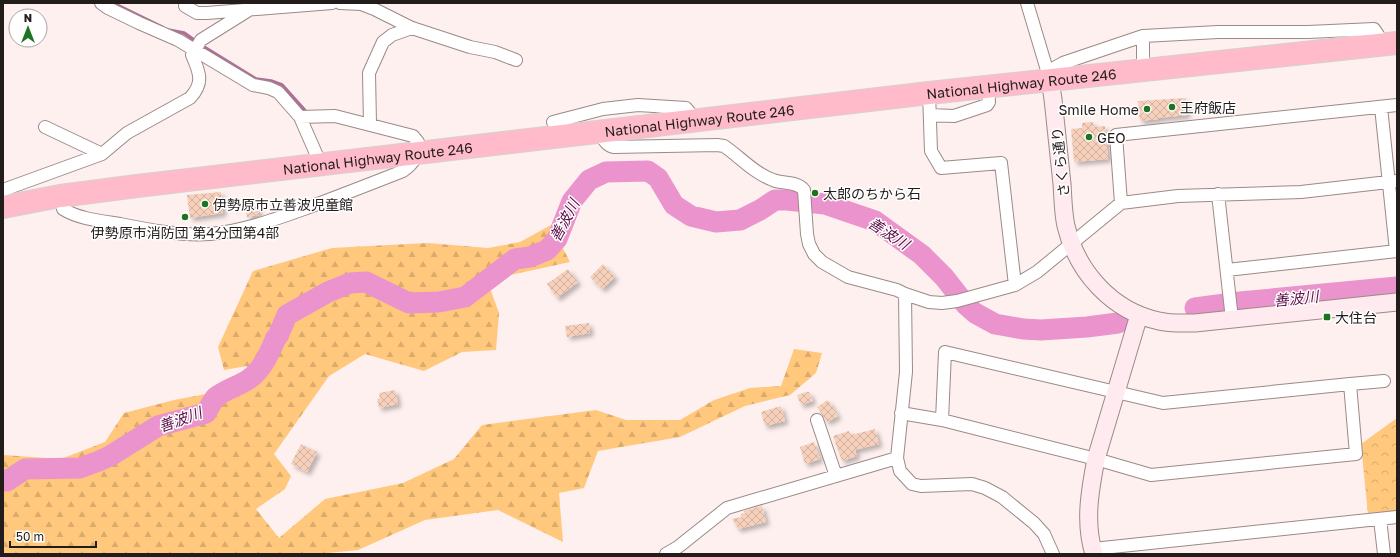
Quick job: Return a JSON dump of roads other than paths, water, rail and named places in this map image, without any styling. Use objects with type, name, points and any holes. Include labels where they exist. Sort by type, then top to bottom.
[{"type":"highway","name":"National Highway Route 246","points":[[3,207],[60,196],[144,185],[988,86],[1052,74],[1143,71],[1308,42],[1389,44]]},
{"type":"street","points":[[101,3],[139,23],[178,40],[253,85],[269,88],[278,92],[300,117],[321,165]]},
{"type":"street","points":[[185,6],[197,13],[207,13],[297,4],[332,3]]},
{"type":"street","points":[[340,3],[361,4],[412,28],[470,47],[495,52],[516,60]]},
{"type":"street","points":[[1027,3],[1052,74],[1063,62],[1143,36],[1218,32],[1308,42]]},
{"type":"street","points":[[3,190],[102,154],[127,133],[190,98],[197,90],[200,80],[198,69],[192,55],[194,50],[201,40],[249,10]]},
{"type":"street","points":[[370,124],[369,73],[383,42],[392,35],[412,28]]},
{"type":"street","points":[[1143,36],[1143,71]]},
{"type":"street","name":"さくら通り","points":[[1052,74],[1053,99],[1066,226],[1080,264],[1096,284],[1120,304],[1139,315],[1159,321],[1180,324],[1397,302]]},
{"type":"street","points":[[930,115],[954,116],[987,105],[989,102],[988,86]]},
{"type":"street","points":[[930,92],[931,151],[941,168],[1001,163],[1015,285]]},
{"type":"street","points":[[553,122],[603,109],[638,105],[686,108],[696,120]]},
{"type":"street","points":[[1121,203],[1116,135],[1397,106]]},
{"type":"street","points":[[1227,270],[1397,251],[1393,182],[1380,107]]},
{"type":"street","points":[[60,196],[62,208],[69,213],[86,218],[151,230],[188,234],[210,234],[264,223],[342,195],[403,171],[411,165],[417,154],[418,142],[413,136],[335,116],[300,117]]},
{"type":"street","points":[[46,127],[102,154]]},
{"type":"street","points":[[600,132],[607,144],[614,147],[724,146],[766,177],[777,182],[802,186],[804,190],[808,244],[814,254],[822,262],[848,276],[897,290],[929,302],[942,303],[1015,285],[1037,272],[1121,203],[1178,196],[1301,192],[1393,182]]},
{"type":"street","points":[[1218,194],[1232,319]]},
{"type":"street","points":[[905,294],[906,372],[897,458],[900,471],[912,484],[922,486],[972,484],[985,488],[1002,497],[1034,523],[1044,534],[1053,554]]},
{"type":"street","points":[[1139,315],[1096,459],[1089,505],[1089,524],[1093,552],[1397,517]]},
{"type":"street","points":[[942,420],[945,352],[1163,403],[1384,381]]},
{"type":"street","points":[[901,413],[942,420],[1096,459],[1151,475],[1356,454],[1350,384]]},
{"type":"street","points":[[817,420],[836,476]]},
{"type":"street","points":[[666,554],[678,547],[727,508],[897,458]]},
{"type":"street","points":[[1380,519],[1384,554]]},
{"type":"waterway","points":[[113,3],[162,27]]},
{"type":"waterway","points":[[168,30],[184,33],[256,79],[271,81],[282,85],[308,114]]},
{"type":"waterway","name":"善波川","points":[[3,480],[7,481],[25,469],[80,468],[110,456],[158,426],[206,413],[216,397],[245,381],[258,371],[268,356],[287,315],[328,292],[350,283],[366,282],[409,303],[439,302],[465,297],[515,259],[530,257],[547,250],[557,239],[572,201],[589,180],[606,172],[648,171],[658,178],[674,205],[691,216],[716,222],[740,220],[760,210],[775,200],[825,204],[875,221],[922,255],[944,277],[966,305],[975,313],[995,324],[1023,329],[1041,330],[1118,323]]},
{"type":"waterway","name":"善波川","points":[[1195,308],[1240,302],[1397,287]]},
{"type":"place","name":"王府飯店","points":[[1172,107]]},
{"type":"place","name":"Smile Home","points":[[1147,109]]},
{"type":"place","name":"GEO","points":[[1089,137]]},
{"type":"place","name":"太郎のちから石","points":[[815,193]]},
{"type":"place","name":"伊勢原市立善波児童館","points":[[205,204]]},
{"type":"place","name":"伊勢原市消防団 第4分団第4部","points":[[185,217]]},
{"type":"place","name":"大住台","points":[[1327,317]]}]
